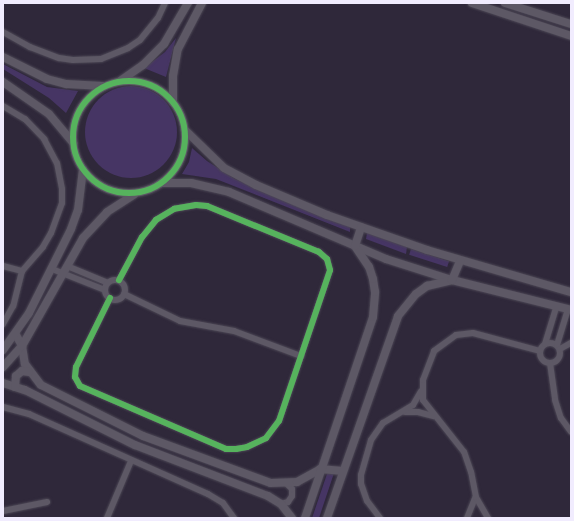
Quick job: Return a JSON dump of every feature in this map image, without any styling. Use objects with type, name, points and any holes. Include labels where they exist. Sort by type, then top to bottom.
[{"type":"street","points":[[3,32],[30,47],[59,58],[73,60],[101,59],[128,48],[140,40],[158,18],[165,3]]},
{"type":"street","points":[[3,57],[47,79],[79,86],[106,86],[118,82],[143,65],[164,44],[188,3]]},
{"type":"street","points":[[202,3],[178,50],[173,76],[173,102],[185,130],[210,157],[239,178],[361,227],[460,261],[571,292]]},
{"type":"street","points":[[472,3],[571,36]]},
{"type":"street","points":[[505,3],[571,24]]},
{"type":"street","points":[[3,82],[49,114],[73,143],[83,169],[78,210],[63,248],[16,334],[3,350]]},
{"type":"street","points":[[118,82],[149,84],[173,102]]},
{"type":"street","points":[[73,143],[74,123],[83,105],[106,86]]},
{"type":"street","points":[[3,106],[25,119],[44,139],[57,163],[62,189],[62,203],[51,233],[43,247],[22,271],[13,306],[3,324]]},
{"type":"street","points":[[161,183],[180,160],[185,130]]},
{"type":"street","points":[[83,169],[106,188],[137,192]]},
{"type":"street","points":[[3,367],[22,346],[74,253],[94,224],[107,212],[137,192],[161,183],[191,183],[229,192],[386,259],[452,280],[570,310],[559,347],[558,360],[550,363],[542,359],[540,351],[545,344],[556,307]]},
{"type":"street","points":[[52,269],[64,270],[108,283],[119,280],[148,228],[164,213],[185,206],[207,206],[319,252],[329,265],[329,276],[279,421],[273,430],[252,446],[226,449],[80,386],[75,377],[76,367],[110,298]]},
{"type":"street","points":[[305,518],[375,305],[375,292],[369,267],[356,246],[361,227]]},
{"type":"street","points":[[63,248],[74,253]]},
{"type":"street","points":[[452,280],[460,261]]},
{"type":"street","points":[[3,266],[22,271]]},
{"type":"street","points":[[64,270],[105,290],[110,298]]},
{"type":"street","points":[[119,280],[124,286],[124,294]]},
{"type":"street","points":[[327,518],[398,316],[416,294],[427,286],[452,280]]},
{"type":"street","points":[[105,290],[108,283]]},
{"type":"street","points":[[110,298],[118,299],[124,294]]},
{"type":"street","points":[[124,294],[180,321],[234,331],[301,356]]},
{"type":"street","points":[[380,518],[367,501],[360,475],[376,431],[387,420],[413,405],[421,391],[423,380],[434,351],[456,335],[473,333],[540,351]]},
{"type":"street","points":[[16,334],[22,346],[29,372],[41,384],[143,436],[270,483],[287,484],[306,478],[320,469],[343,471]]},
{"type":"street","points":[[545,344],[559,347],[571,343]]},
{"type":"street","points":[[550,363],[556,404],[571,432]]},
{"type":"street","points":[[15,386],[16,376],[22,371],[29,372]]},
{"type":"street","points":[[3,383],[15,386],[135,446],[268,496],[281,504],[292,518]]},
{"type":"street","points":[[421,391],[428,409],[454,436],[464,452],[472,472],[476,497],[488,518]]},
{"type":"street","points":[[3,407],[29,414],[216,498],[234,518]]},
{"type":"street","points":[[401,413],[418,412],[435,416]]},
{"type":"street","points":[[107,518],[131,461]]},
{"type":"street","points":[[281,504],[288,502],[292,496],[292,489],[287,484]]},
{"type":"street","points":[[468,518],[476,497]]},
{"type":"street","points":[[3,511],[47,502]]},
{"type":"shaded area","points":[[176,38],[166,77],[144,68],[165,52]]},
{"type":"shaded area","points":[[3,64],[47,87],[78,91],[66,113],[49,98],[3,69]]},
{"type":"shaded area","points":[[131,86],[140,87],[157,94],[169,106],[176,123],[176,141],[169,158],[157,170],[140,177],[131,178],[122,177],[105,170],[93,158],[86,141],[85,132],[86,123],[93,106],[105,94],[122,87]]},
{"type":"shaded area","points":[[192,148],[207,161],[235,179],[350,227],[350,232],[216,179],[182,174],[189,162]]},
{"type":"shaded area","points":[[367,233],[407,247],[406,254],[366,239]]},
{"type":"shaded area","points":[[411,249],[449,261],[447,267],[409,255]]},
{"type":"shaded area","points":[[334,473],[319,518],[312,518],[327,474]]},
{"type":"cycle path","points":[[129,81],[150,85],[169,97],[181,116],[185,137],[181,158],[169,177],[150,189],[129,193],[108,189],[89,177],[77,158],[73,137],[77,116],[89,97],[108,85],[129,81]]},
{"type":"cycle path","points":[[110,298],[76,367],[75,377],[80,386],[226,449],[236,449],[247,447],[266,438],[279,421],[330,270],[327,259],[319,252],[207,206],[196,205],[174,209],[156,220],[142,237],[119,280]]}]
